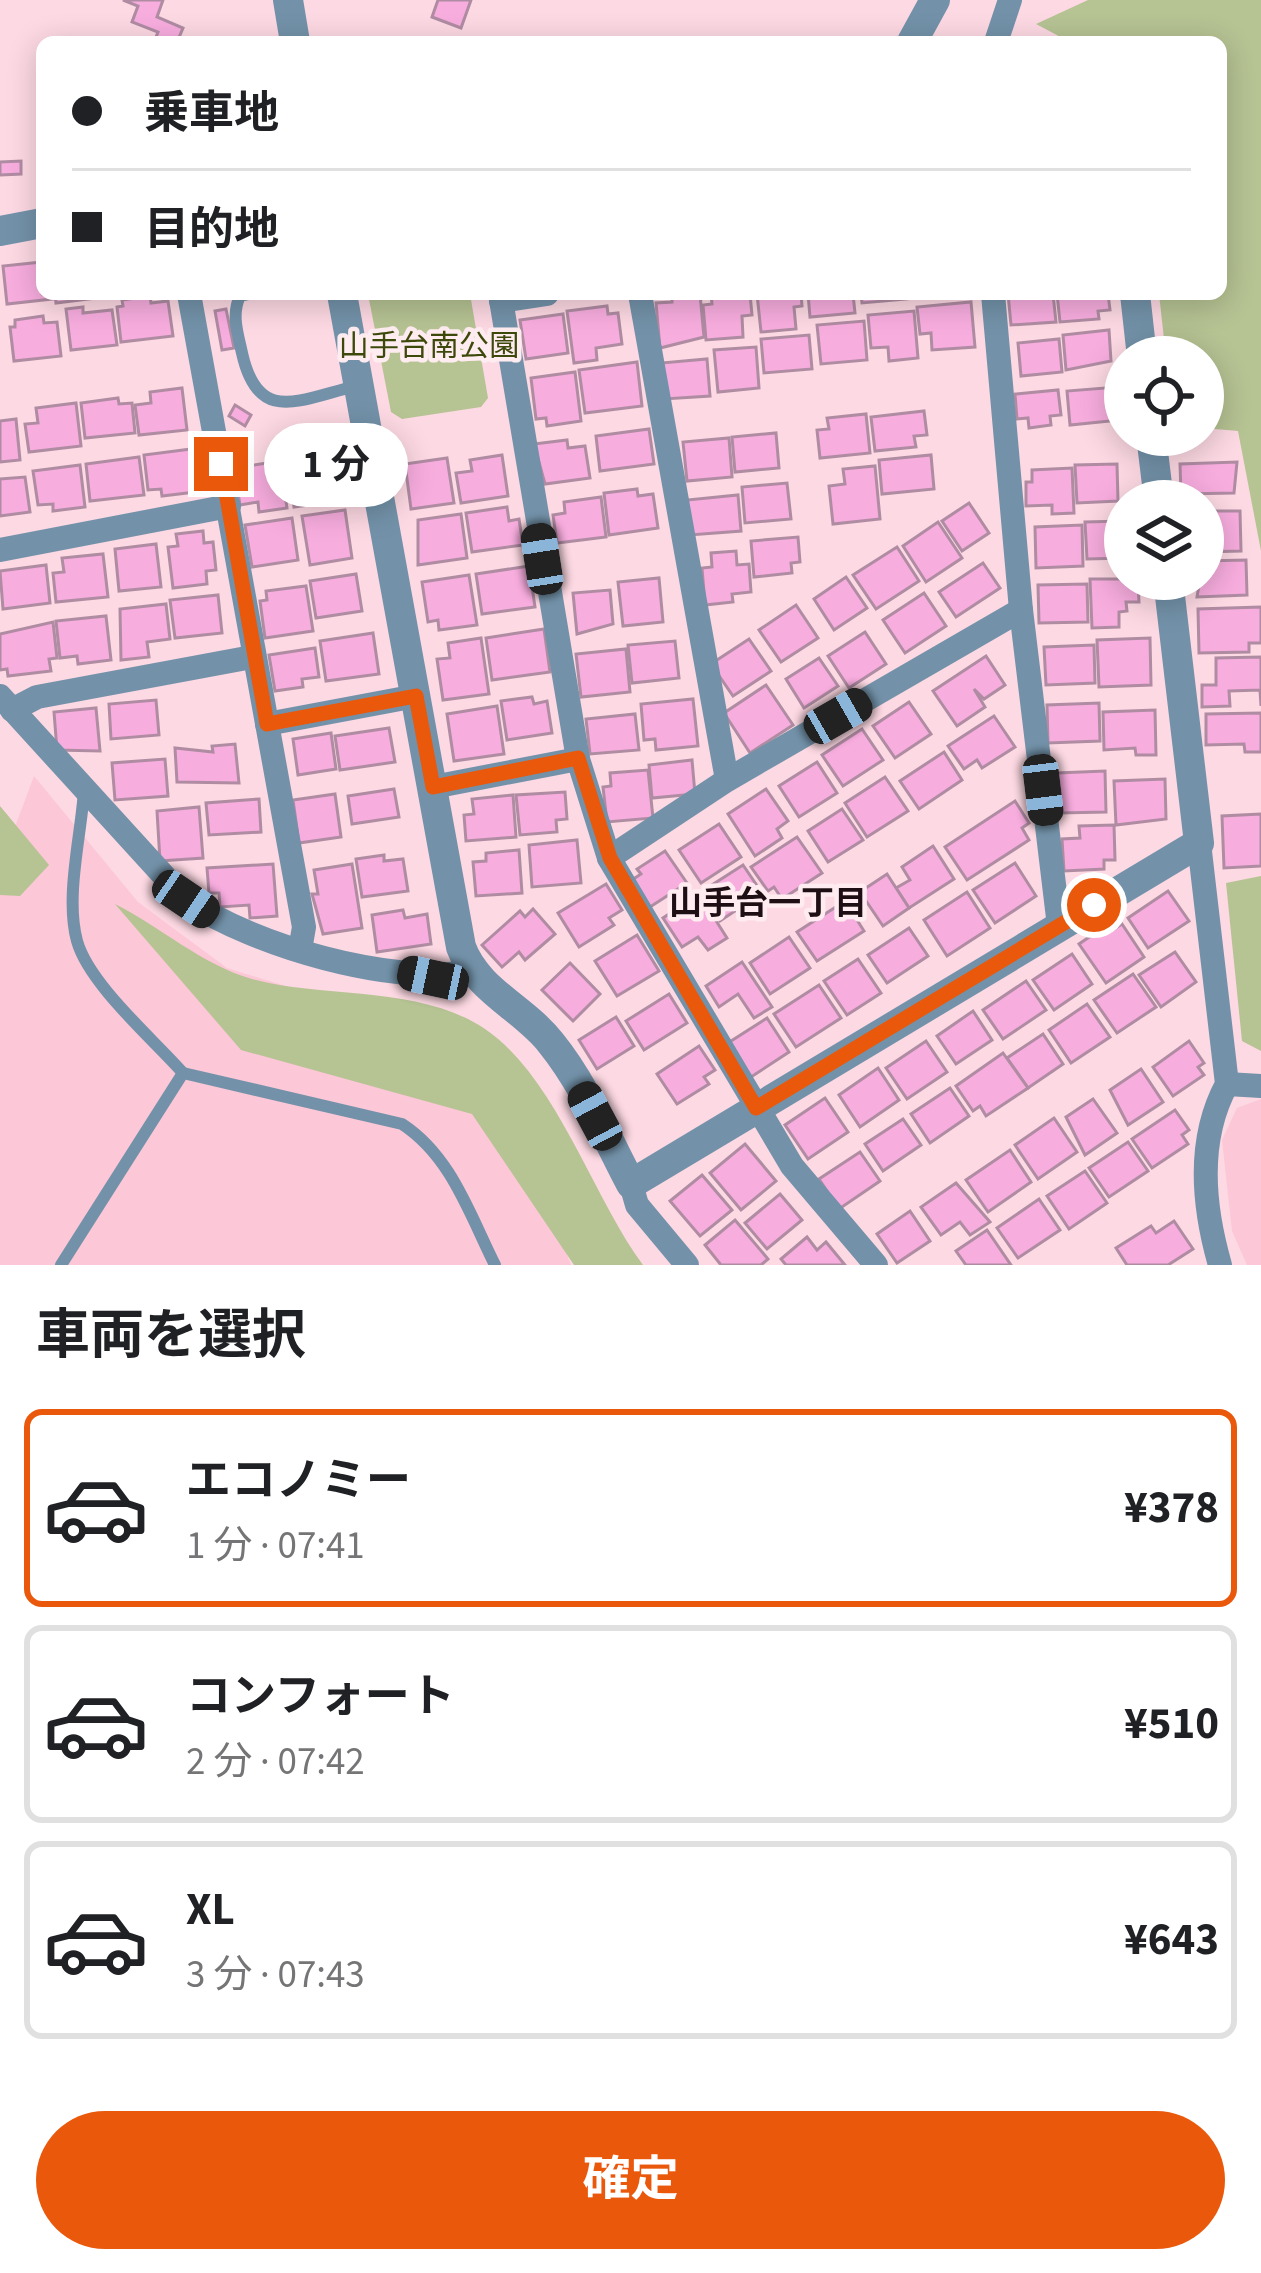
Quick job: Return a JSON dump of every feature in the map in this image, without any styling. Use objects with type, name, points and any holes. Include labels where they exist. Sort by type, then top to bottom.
[{"type":"street","points":[[288,0],[294,36]]},
{"type":"street","points":[[916,36],[935,0]]},
{"type":"street","points":[[998,36],[1010,0]]},
{"type":"street","points":[[0,231],[36,224]]},
{"type":"street","points":[[190,300],[304,926],[299,950]]},
{"type":"street","points":[[343,300],[461,947],[473,972],[535,1024],[563,1058],[631,1184],[637,1205],[687,1265]]},
{"type":"street","points":[[500,300],[578,758],[610,858],[792,1166],[876,1265]]},
{"type":"street","points":[[641,300],[727,780]]},
{"type":"street","points":[[994,300],[1022,610],[1059,926]]},
{"type":"street","points":[[1136,300],[1140,336]]},
{"type":"street","points":[[0,550],[229,506]]},
{"type":"street","points":[[1170,600],[1227,1084],[1212,1119],[1205,1157],[1220,1265]]},
{"type":"street","points":[[610,858],[727,780],[1022,610]]},
{"type":"street","points":[[6,703],[252,657]]},
{"type":"street","points":[[267,724],[416,696]]},
{"type":"street","points":[[6,703],[186,899],[241,933],[433,978],[473,972]]},
{"type":"street","points":[[433,787],[578,758]]},
{"type":"street","points":[[631,1184],[1198,843]]},
{"type":"street","points":[[1227,1084],[1261,1086]]},
{"type":"lane","points":[[240,300],[235,315],[249,382],[259,397],[274,402],[356,386]]},
{"type":"lane","points":[[84,790],[74,911],[77,941],[91,969],[183,1072],[402,1124],[430,1142],[495,1265]]},
{"type":"lane","points":[[61,1265],[183,1072]]},
{"type":"shaded area","points":[[34,776],[138,902],[227,968],[402,1022],[484,1041],[571,1265],[0,1265],[0,867]]},
{"type":"shaded area","points":[[1261,1099],[1261,1265],[1247,1265],[1232,1231],[1222,1140],[1237,1108]]},
{"type":"green space","points":[[1088,0],[1261,0],[1261,551],[1238,431],[1224,430],[1224,336],[1164,336],[1160,300],[1227,300],[1227,36],[1059,36],[1036,24]]},
{"type":"green space","name":"山手台南公園","points":[[369,300],[471,300],[488,398],[481,407],[402,419],[391,412]]},
{"type":"green space","points":[[0,806],[49,865],[20,896],[0,895]]},
{"type":"green space","points":[[1261,876],[1261,1051],[1242,1041],[1226,883]]},
{"type":"green space","points":[[115,904],[234,973],[280,985],[431,1005],[485,1029],[510,1050],[553,1107],[643,1265],[574,1265],[472,1114],[241,1050]]},
{"type":"building","points":[[123,0],[163,0],[157,17],[183,28],[180,36],[156,36],[158,32],[132,22],[138,6]]},
{"type":"building","points":[[438,0],[471,0],[461,28],[432,17]]},
{"type":"building","points":[[21,161],[21,174],[0,175],[0,162]]},
{"type":"building","points":[[36,263],[36,300],[43,300],[7,304],[3,266]]},
{"type":"building","points":[[122,300],[168,301],[173,336],[121,342],[117,307],[123,306]]},
{"type":"building","points":[[701,300],[704,337],[660,348],[656,303]]},
{"type":"building","points":[[712,300],[751,300],[752,315],[742,316],[743,337],[706,340],[703,305],[712,304]]},
{"type":"building","points":[[758,300],[802,300],[802,306],[794,307],[796,329],[761,332]]},
{"type":"building","points":[[809,300],[854,300],[855,313],[810,317]]},
{"type":"building","points":[[1009,300],[1054,300],[1056,322],[1011,325]]},
{"type":"building","points":[[1058,300],[1109,300],[1110,310],[1098,311],[1099,319],[1060,322]]},
{"type":"building","points":[[971,302],[975,347],[932,350],[931,333],[920,334],[917,307]]},
{"type":"building","points":[[607,306],[608,314],[618,313],[622,344],[596,348],[597,360],[574,363],[567,311]]},
{"type":"building","points":[[83,307],[83,313],[112,310],[117,345],[71,350],[66,309]]},
{"type":"building","points":[[226,309],[234,348],[222,350],[215,311]]},
{"type":"building","points":[[914,311],[918,358],[889,361],[888,347],[871,348],[868,315]]},
{"type":"building","points":[[563,314],[568,353],[526,359],[520,320]]},
{"type":"building","points":[[43,316],[44,323],[57,322],[61,356],[14,361],[10,327],[15,327],[15,320]]},
{"type":"building","points":[[864,321],[867,360],[821,364],[817,325]]},
{"type":"building","points":[[1109,330],[1109,336],[1104,336],[1104,362],[1066,370],[1063,335]]},
{"type":"building","points":[[809,335],[812,369],[764,373],[761,339]]},
{"type":"building","points":[[1059,339],[1062,372],[1021,376],[1018,343]]},
{"type":"building","points":[[756,347],[759,388],[718,392],[714,350]]},
{"type":"building","points":[[707,359],[710,396],[664,399],[661,363]]},
{"type":"building","points":[[637,362],[642,406],[585,413],[579,370]]},
{"type":"building","points":[[575,372],[581,421],[547,426],[546,418],[536,419],[531,378]]},
{"type":"building","points":[[182,388],[187,430],[139,435],[135,405],[151,403],[150,392]]},
{"type":"building","points":[[1104,388],[1104,422],[1070,425],[1067,391]]},
{"type":"building","points":[[1058,390],[1061,415],[1050,416],[1051,425],[1029,428],[1028,418],[1017,419],[1015,394]]},
{"type":"building","points":[[118,398],[119,404],[132,403],[135,433],[85,438],[81,403]]},
{"type":"building","points":[[76,403],[81,446],[29,452],[25,424],[38,423],[36,408]]},
{"type":"building","points":[[235,405],[251,415],[245,426],[229,416]]},
{"type":"building","points":[[924,411],[927,435],[914,436],[916,447],[875,451],[871,417]]},
{"type":"building","points":[[866,414],[870,453],[820,458],[817,430],[829,429],[827,418]]},
{"type":"building","points":[[16,419],[20,460],[0,462],[0,421]]},
{"type":"building","points":[[649,429],[654,464],[600,471],[596,436]]},
{"type":"building","points":[[776,433],[779,468],[735,472],[732,437]]},
{"type":"building","points":[[729,438],[732,477],[687,481],[683,442]]},
{"type":"building","points":[[567,440],[568,448],[585,446],[590,478],[545,484],[534,444]]},
{"type":"building","points":[[199,448],[204,491],[162,496],[161,489],[148,490],[144,455]]},
{"type":"building","points":[[338,455],[344,500],[294,507],[289,472],[305,470],[304,460]]},
{"type":"building","points":[[502,455],[508,496],[461,503],[456,473],[472,471],[470,460]]},
{"type":"building","points":[[931,455],[934,489],[882,494],[879,460]]},
{"type":"building","points":[[139,457],[144,495],[90,501],[86,464]]},
{"type":"building","points":[[447,458],[454,503],[411,509],[405,464]]},
{"type":"building","points":[[280,461],[287,508],[259,512],[258,502],[240,505],[234,468]]},
{"type":"building","points":[[1237,462],[1234,493],[1224,493],[1224,480],[1181,480],[1180,464]]},
{"type":"building","points":[[1117,464],[1117,480],[1104,480],[1104,502],[1077,503],[1075,465]]},
{"type":"building","points":[[80,465],[85,507],[53,511],[53,504],[38,505],[33,471]]},
{"type":"building","points":[[875,466],[880,519],[833,524],[829,486],[845,484],[843,469]]},
{"type":"building","points":[[1072,468],[1074,513],[1052,514],[1052,505],[1026,506],[1026,482],[1032,482],[1032,470]]},
{"type":"building","points":[[25,477],[30,512],[0,516],[0,479]]},
{"type":"building","points":[[787,483],[791,519],[745,523],[742,487]]},
{"type":"building","points":[[637,489],[638,496],[653,494],[658,528],[609,535],[604,493]]},
{"type":"building","points":[[738,495],[741,531],[690,535],[687,500]]},
{"type":"building","points":[[601,497],[606,537],[557,543],[553,515],[565,513],[564,502]]},
{"type":"building","points":[[969,503],[989,533],[962,551],[942,521]]},
{"type":"building","points":[[507,507],[509,521],[519,519],[523,545],[472,552],[466,513]]},
{"type":"building","points":[[345,510],[352,558],[310,565],[302,516]]},
{"type":"building","points":[[1224,511],[1240,511],[1241,551],[1224,551]]},
{"type":"building","points":[[461,514],[467,558],[418,565],[418,520]]},
{"type":"building","points":[[292,518],[298,560],[252,567],[245,525]]},
{"type":"building","points":[[938,522],[962,558],[926,582],[903,546]]},
{"type":"building","points":[[1085,522],[1104,522],[1104,559],[1087,559]]},
{"type":"building","points":[[1082,525],[1083,566],[1036,568],[1035,527]]},
{"type":"building","points":[[203,531],[204,543],[213,542],[216,570],[206,571],[207,584],[173,588],[168,547],[178,546],[176,534]]},
{"type":"building","points":[[798,537],[800,562],[791,563],[792,573],[754,577],[751,541]]},
{"type":"building","points":[[156,544],[161,587],[119,591],[115,549]]},
{"type":"building","points":[[897,547],[919,581],[876,609],[853,575]]},
{"type":"building","points":[[736,551],[737,565],[749,564],[751,592],[732,594],[733,602],[705,605],[702,568],[712,567],[711,553]]},
{"type":"building","points":[[103,554],[108,597],[56,602],[53,573],[64,572],[62,558]]},
{"type":"building","points":[[1246,560],[1247,595],[1224,596],[1224,561]]},
{"type":"building","points":[[983,563],[1000,588],[956,617],[939,592]]},
{"type":"building","points":[[46,565],[50,603],[3,609],[0,571]]},
{"type":"building","points":[[529,566],[535,607],[482,614],[476,574]]},
{"type":"building","points":[[356,574],[362,611],[316,618],[310,581]]},
{"type":"building","points":[[469,575],[477,625],[439,630],[438,620],[428,622],[422,582]]},
{"type":"building","points":[[846,577],[867,608],[834,630],[814,599]]},
{"type":"building","points":[[659,578],[663,622],[623,626],[618,582]]},
{"type":"building","points":[[1090,579],[1104,579],[1104,600],[1139,600],[1126,602],[1127,611],[1119,612],[1119,627],[1092,628]]},
{"type":"building","points":[[1087,584],[1088,622],[1039,623],[1038,585]]},
{"type":"building","points":[[306,586],[313,631],[265,638],[260,601],[267,600],[266,591]]},
{"type":"building","points":[[610,590],[613,624],[577,634],[573,593]]},
{"type":"building","points":[[924,593],[946,626],[905,653],[883,620]]},
{"type":"building","points":[[218,595],[222,633],[175,638],[170,600]]},
{"type":"building","points":[[166,604],[170,639],[147,642],[149,657],[121,660],[120,609]]},
{"type":"building","points":[[796,605],[818,638],[781,662],[759,630]]},
{"type":"building","points":[[1261,607],[1261,643],[1249,643],[1249,652],[1199,653],[1198,609]]},
{"type":"building","points":[[106,616],[111,660],[78,664],[77,656],[60,658],[56,621]]},
{"type":"building","points":[[53,622],[57,658],[49,659],[51,671],[8,676],[7,669],[0,670],[0,634]]},
{"type":"building","points":[[544,629],[550,672],[492,680],[486,638]]},
{"type":"building","points":[[865,632],[886,664],[849,688],[828,656]]},
{"type":"building","points":[[373,633],[379,674],[326,681],[320,641]]},
{"type":"building","points":[[481,638],[489,694],[443,700],[437,659],[450,658],[448,643]]},
{"type":"building","points":[[1150,638],[1151,685],[1099,687],[1097,640]]},
{"type":"building","points":[[749,639],[771,671],[733,696],[711,664]]},
{"type":"building","points":[[675,641],[679,678],[632,683],[628,645]]},
{"type":"building","points":[[1094,645],[1095,683],[1046,685],[1044,647]]},
{"type":"building","points":[[315,648],[319,677],[302,679],[303,687],[275,691],[269,655]]},
{"type":"building","points":[[626,649],[630,692],[581,697],[576,654]]},
{"type":"building","points":[[986,656],[1005,685],[984,699],[974,689],[985,707],[957,726],[933,691]]},
{"type":"building","points":[[1261,657],[1261,706],[1260,690],[1229,691],[1230,706],[1202,707],[1202,685],[1216,685],[1216,658]]},
{"type":"building","points":[[819,658],[838,686],[804,708],[786,679]]},
{"type":"building","points":[[766,685],[793,725],[750,753],[724,713]]},
{"type":"building","points":[[532,697],[534,704],[547,701],[552,733],[507,740],[501,701]]},
{"type":"building","points":[[693,699],[698,746],[656,750],[655,739],[644,740],[641,704]]},
{"type":"building","points":[[156,700],[159,735],[111,739],[109,704]]},
{"type":"building","points":[[909,702],[931,734],[895,758],[873,726]]},
{"type":"building","points":[[1099,703],[1100,741],[1048,743],[1047,705]]},
{"type":"building","points":[[497,706],[504,754],[454,761],[447,714]]},
{"type":"building","points":[[96,708],[100,751],[57,750],[54,712]]},
{"type":"building","points":[[1155,710],[1156,755],[1136,755],[1135,748],[1104,750],[1103,712]]},
{"type":"building","points":[[1261,713],[1261,752],[1245,752],[1244,744],[1206,745],[1206,714]]},
{"type":"building","points":[[635,714],[639,750],[590,754],[586,719]]},
{"type":"building","points":[[994,716],[1015,747],[982,768],[977,760],[964,769],[948,746]]},
{"type":"building","points":[[389,728],[395,762],[340,770],[335,736]]},
{"type":"building","points":[[862,729],[883,760],[843,786],[822,755]]},
{"type":"building","points":[[331,733],[336,769],[298,775],[293,739]]},
{"type":"building","points":[[235,744],[239,783],[177,782],[175,748],[213,752],[212,746]]},
{"type":"building","points":[[944,752],[962,780],[919,809],[900,781]]},
{"type":"building","points":[[165,759],[168,796],[115,800],[112,763]]},
{"type":"building","points":[[692,760],[695,794],[652,798],[649,765]]},
{"type":"building","points":[[817,762],[837,793],[799,817],[779,786]]},
{"type":"building","points":[[648,770],[653,818],[607,822],[603,787],[611,786],[610,773]]},
{"type":"building","points":[[1105,771],[1106,812],[1059,813],[1057,773]]},
{"type":"building","points":[[885,777],[908,811],[867,837],[845,803]]},
{"type":"building","points":[[1165,779],[1166,819],[1116,825],[1114,781]]},
{"type":"building","points":[[394,789],[399,817],[352,824],[348,796]]},
{"type":"building","points":[[766,789],[788,821],[777,829],[782,838],[755,856],[728,814]]},
{"type":"building","points":[[565,792],[567,819],[556,820],[557,832],[520,835],[516,795]]},
{"type":"building","points":[[335,794],[341,837],[299,843],[293,800]]},
{"type":"building","points":[[513,795],[516,837],[466,841],[464,815],[474,814],[472,799]]},
{"type":"building","points":[[259,799],[261,832],[209,835],[206,803]]},
{"type":"building","points":[[1015,801],[1029,823],[1022,828],[1029,840],[967,880],[945,847]]},
{"type":"building","points":[[199,807],[203,858],[160,861],[157,811]]},
{"type":"building","points":[[842,809],[863,840],[828,862],[808,831]]},
{"type":"building","points":[[1261,814],[1261,866],[1224,868],[1222,816]]},
{"type":"building","points":[[719,824],[741,857],[701,883],[679,850]]},
{"type":"building","points":[[1114,825],[1115,860],[1104,860],[1104,869],[1064,871],[1062,839],[1080,838],[1079,826]]},
{"type":"building","points":[[797,837],[822,873],[782,899],[774,887],[768,891],[751,867]]},
{"type":"building","points":[[577,840],[581,883],[532,887],[529,845]]},
{"type":"building","points":[[933,846],[954,879],[909,908],[896,888],[910,880],[902,867]]},
{"type":"building","points":[[519,850],[522,893],[476,896],[473,862],[486,861],[486,853]]},
{"type":"building","points":[[665,851],[687,883],[650,907],[632,880],[641,874],[637,869]]},
{"type":"building","points":[[384,855],[384,861],[403,859],[408,891],[362,897],[356,859]]},
{"type":"building","points":[[1015,863],[1036,896],[995,923],[973,890]]},
{"type":"building","points":[[273,864],[277,916],[250,918],[249,905],[220,907],[219,893],[209,893],[207,868]]},
{"type":"building","points":[[352,864],[362,928],[323,934],[312,894],[318,894],[314,870]]},
{"type":"building","points":[[743,865],[762,893],[720,921],[701,892]]},
{"type":"building","points":[[887,874],[909,908],[883,926],[860,892]]},
{"type":"building","points":[[606,884],[622,910],[609,918],[614,925],[579,947],[558,913]]},
{"type":"building","points":[[1168,891],[1189,921],[1148,948],[1128,918]]},
{"type":"building","points":[[967,892],[990,928],[947,956],[924,920]]},
{"type":"building","points":[[699,894],[727,938],[708,950],[698,937],[682,947],[663,918]]},
{"type":"building","points":[[845,901],[864,931],[817,961],[797,932]]},
{"type":"building","points":[[533,909],[555,934],[525,960],[519,952],[502,967],[482,945],[520,911],[525,917]]},
{"type":"building","points":[[403,910],[405,918],[427,914],[431,944],[377,952],[372,915]]},
{"type":"building","points":[[1122,924],[1144,957],[1106,983],[1079,944],[1107,925],[1111,931]]},
{"type":"building","points":[[909,928],[928,956],[887,983],[868,955]]},
{"type":"building","points":[[637,935],[659,971],[617,996],[595,961]]},
{"type":"building","points":[[789,937],[810,968],[770,994],[750,963]]},
{"type":"building","points":[[1175,952],[1196,982],[1161,1007],[1139,975]]},
{"type":"building","points":[[1072,954],[1092,984],[1054,1010],[1033,980]]},
{"type":"building","points":[[858,959],[881,993],[847,1015],[824,981]]},
{"type":"building","points":[[742,962],[772,1007],[754,1018],[738,994],[719,1007],[706,986]]},
{"type":"building","points":[[570,963],[600,994],[573,1021],[542,990]]},
{"type":"building","points":[[1133,974],[1156,1007],[1117,1033],[1094,1000]]},
{"type":"building","points":[[1026,981],[1046,1010],[1003,1039],[983,1010]]},
{"type":"building","points":[[819,985],[841,1018],[796,1047],[774,1014]]},
{"type":"building","points":[[669,994],[687,1023],[644,1050],[626,1021]]},
{"type":"building","points":[[1087,1004],[1110,1037],[1071,1063],[1049,1030]]},
{"type":"building","points":[[973,1011],[992,1040],[956,1064],[937,1036]]},
{"type":"building","points":[[616,1017],[634,1046],[597,1069],[579,1040]]},
{"type":"building","points":[[767,1018],[789,1052],[751,1077],[728,1043]]},
{"type":"building","points":[[1043,1034],[1063,1064],[1028,1088],[1007,1058]]},
{"type":"building","points":[[926,1041],[947,1072],[907,1099],[886,1068]]},
{"type":"building","points":[[1189,1041],[1204,1063],[1198,1067],[1204,1075],[1173,1096],[1153,1067]]},
{"type":"building","points":[[699,1046],[715,1070],[704,1077],[709,1084],[677,1104],[657,1074]]},
{"type":"building","points":[[1003,1053],[1028,1088],[986,1116],[980,1106],[973,1111],[956,1086]]},
{"type":"building","points":[[878,1068],[899,1100],[860,1127],[839,1095]]},
{"type":"building","points":[[1141,1069],[1163,1102],[1128,1125],[1110,1090]]},
{"type":"building","points":[[950,1088],[969,1116],[930,1143],[911,1114]]},
{"type":"building","points":[[825,1098],[848,1132],[808,1159],[785,1125]]},
{"type":"building","points":[[1093,1099],[1117,1133],[1085,1155],[1066,1117]]},
{"type":"building","points":[[1175,1110],[1189,1130],[1182,1135],[1188,1144],[1152,1168],[1132,1139]]},
{"type":"building","points":[[1054,1118],[1077,1152],[1038,1179],[1015,1145]]},
{"type":"building","points":[[903,1119],[921,1145],[883,1171],[865,1144]]},
{"type":"building","points":[[1128,1142],[1148,1171],[1109,1197],[1089,1168]]},
{"type":"building","points":[[745,1144],[776,1181],[741,1210],[710,1173]]},
{"type":"building","points":[[1010,1150],[1031,1182],[988,1212],[966,1180]]},
{"type":"building","points":[[860,1152],[880,1181],[839,1209],[819,1179]]},
{"type":"building","points":[[1085,1171],[1107,1203],[1069,1229],[1047,1196]]},
{"type":"building","points":[[702,1175],[732,1210],[700,1236],[670,1201]]},
{"type":"building","points":[[956,1183],[990,1222],[970,1235],[960,1222],[941,1235],[921,1207]]},
{"type":"building","points":[[780,1194],[802,1220],[767,1249],[745,1223]]},
{"type":"building","points":[[1039,1199],[1060,1230],[1018,1258],[997,1228]]},
{"type":"building","points":[[910,1211],[930,1241],[897,1263],[877,1234]]},
{"type":"building","points":[[735,1220],[768,1259],[761,1265],[721,1265],[705,1245]]},
{"type":"building","points":[[1174,1221],[1193,1249],[1168,1265],[1127,1265],[1116,1248],[1151,1226],[1156,1233]]},
{"type":"building","points":[[987,1230],[1011,1265],[966,1265],[956,1251]]},
{"type":"building","points":[[807,1237],[817,1250],[826,1242],[845,1265],[786,1265],[781,1259]]},
{"type":"district","name":"山手台一丁目","points":[[768,903]]},
{"type":"route","points":[[221,464],[267,724],[416,696],[433,787],[578,758],[610,858],[756,1108],[1094,905]]}]
